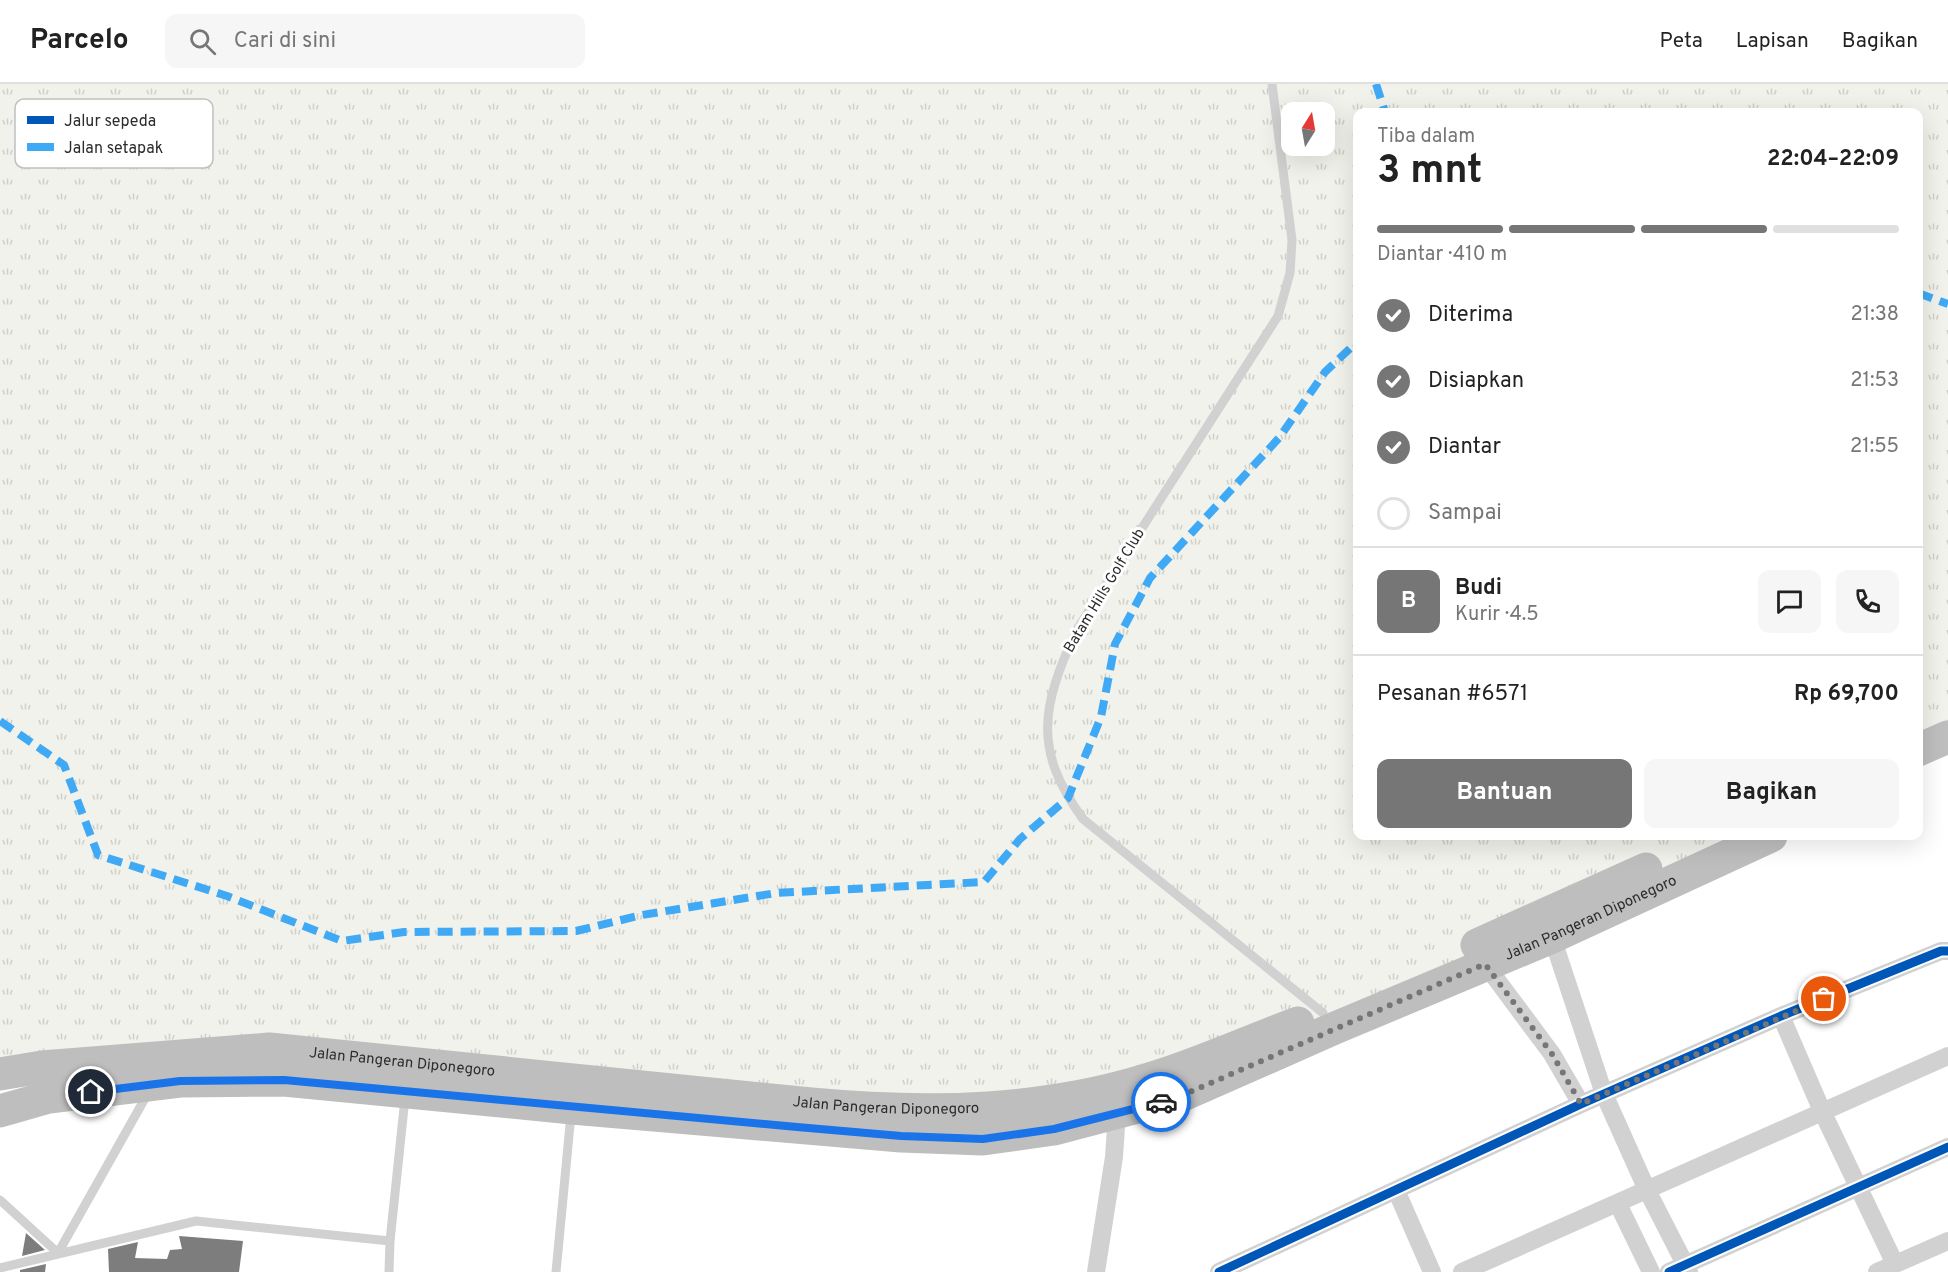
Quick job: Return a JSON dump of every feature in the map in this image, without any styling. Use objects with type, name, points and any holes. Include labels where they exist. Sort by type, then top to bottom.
[{"type":"highway","points":[[1923,748],[1948,737]]},
{"type":"highway","points":[[1923,770],[1948,760]]},
{"type":"highway","name":"Jalan Pangeran Diponegoro","points":[[0,1074],[42,1067],[269,1049],[874,1110],[957,1111],[1044,1102],[1161,1076],[1323,1013],[1712,840]]},
{"type":"highway","name":"Jalan Pangeran Diponegoro","points":[[0,1110],[49,1097],[180,1081],[284,1080],[572,1108],[901,1136],[983,1139],[1054,1129],[1183,1095],[1552,937],[1762,840]]},
{"type":"street","points":[[1552,937],[1604,1094],[1681,1270],[1858,1186],[1948,1147]]},
{"type":"street","points":[[1219,1272],[1581,1104],[1781,1016],[1941,951],[1948,951]]},
{"type":"street","points":[[1485,964],[1552,1054],[1581,1104]]},
{"type":"street","points":[[1781,1016],[1822,1111],[1895,1264]]},
{"type":"street","points":[[1461,1272],[1948,1056]]},
{"type":"street","points":[[1096,1272],[1114,1157],[1117,1113]]},
{"type":"street","points":[[1396,1190],[1432,1272]]},
{"type":"street","points":[[1618,1204],[1651,1272]]},
{"type":"street","points":[[1877,1272],[1948,1241]]},
{"type":"lane","name":"Batam Hills Golf Club","points":[[1272,84],[1292,240],[1290,273],[1278,316],[1076,631],[1056,676],[1048,717],[1049,755],[1068,798],[1083,819],[1323,1013]]},
{"type":"lane","points":[[58,1253],[153,1085]]},
{"type":"lane","points":[[389,1272],[405,1092]]},
{"type":"lane","points":[[556,1272],[572,1108]]},
{"type":"lane","points":[[0,1200],[58,1253]]},
{"type":"lane","points":[[0,1268],[196,1221],[390,1241]]},
{"type":"green space","points":[[0,84],[1948,84],[1948,744],[1923,755],[1923,108],[1353,108],[1353,840],[1729,840],[1345,1010],[1042,1111],[0,1078]]},
{"type":"building","points":[[26,1233],[45,1250],[22,1256]]},
{"type":"building","points":[[179,1236],[243,1241],[239,1272],[109,1272],[108,1249],[138,1242],[135,1258],[167,1259],[170,1250],[182,1249]]},
{"type":"building","points":[[46,1264],[45,1272],[20,1272],[20,1270]]},
{"type":"marked path","points":[[1376,84],[1384,108]]},
{"type":"marked path","points":[[1923,295],[1948,304]]},
{"type":"marked path","points":[[0,721],[64,765],[98,855],[227,896],[342,941],[404,932],[576,931],[642,915],[776,893],[984,882],[1020,839],[1068,798],[1101,717],[1115,644],[1150,578],[1279,438],[1325,372],[1353,346]]},
{"type":"cycle path","points":[[1219,1272],[1581,1104],[1781,1016],[1941,951],[1948,951]]},
{"type":"cycle path","points":[[1669,1272],[1948,1147]]},
{"type":"way so far","points":[[1161,1102],[1183,1095],[1485,964],[1552,1054],[1581,1104],[1824,999]]},
{"type":"route","points":[[91,1092],[180,1081],[284,1080],[572,1108],[901,1136],[983,1139],[1054,1129],[1161,1102]]}]
